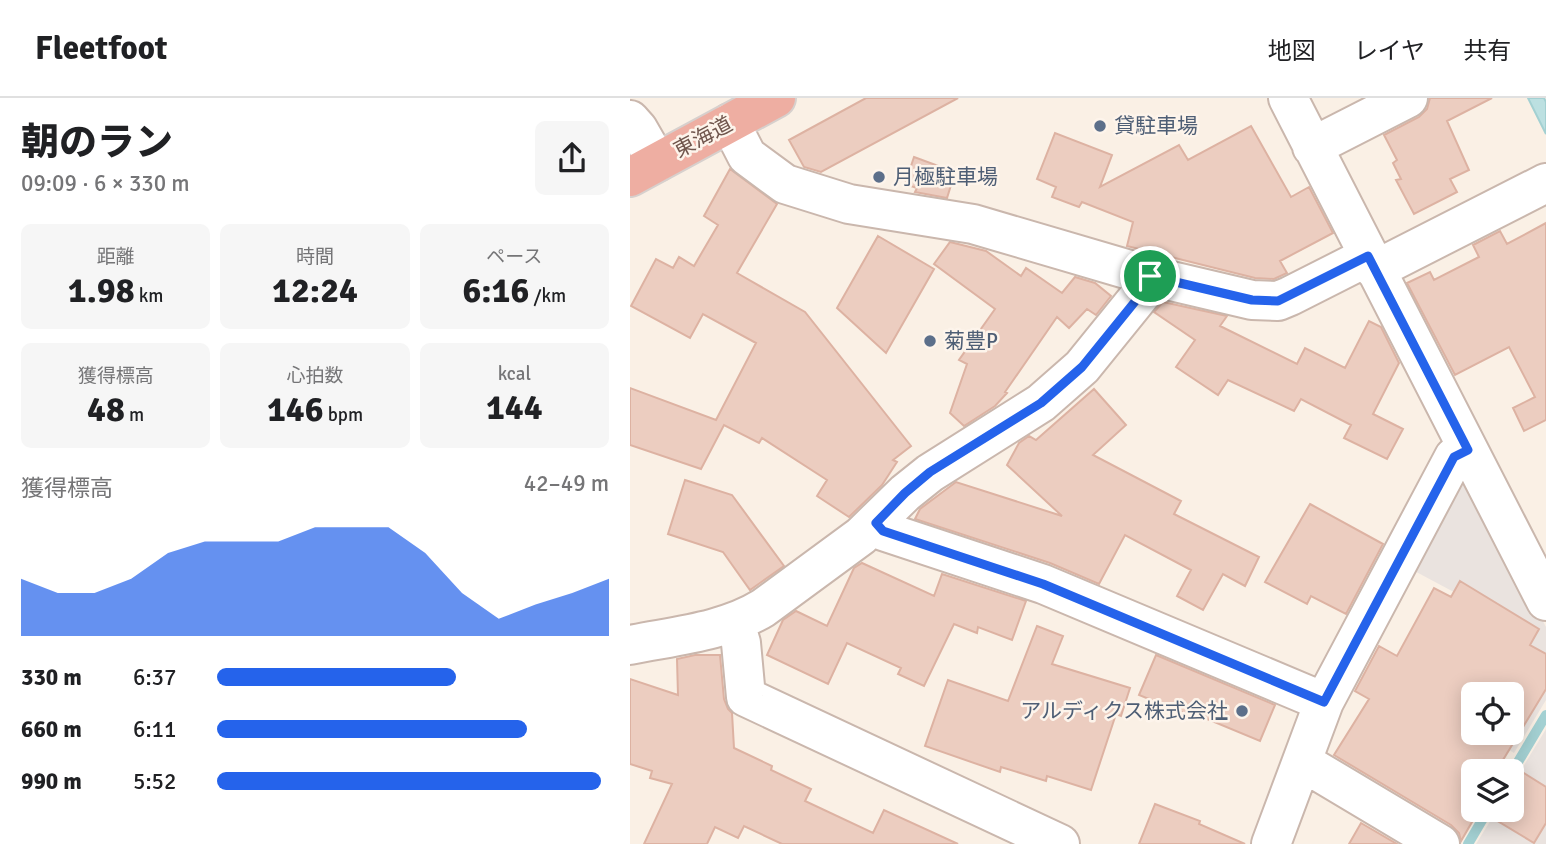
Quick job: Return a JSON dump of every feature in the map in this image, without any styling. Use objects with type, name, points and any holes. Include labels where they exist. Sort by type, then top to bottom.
[{"type":"highway","name":"東海道","points":[[643,169],[776,98]]},
{"type":"street","points":[[1288,98],[1546,601]]},
{"type":"street","points":[[1312,147],[1408,98]]},
{"type":"street","points":[[630,120],[638,129],[643,169]]},
{"type":"street","points":[[730,123],[747,156],[785,184],[849,204],[973,223],[1150,276],[1252,300],[1278,301],[1372,263],[1546,183]]},
{"type":"street","points":[[630,645],[735,622],[763,608],[876,523],[924,477],[1041,403],[1082,367],[1146,288],[1150,276]]},
{"type":"street","points":[[1271,844],[1324,702],[1454,457],[1468,450]]},
{"type":"street","points":[[876,523],[883,531],[1043,584],[1324,702]]},
{"type":"street","points":[[735,622],[741,643],[746,697],[1060,844]]},
{"type":"street","points":[[1301,764],[1316,770],[1440,844]]},
{"type":"shaded area","points":[[1467,474],[1546,627],[1546,700],[1524,736],[1524,682],[1461,682],[1461,697],[1429,701],[1480,606],[1407,567]]},
{"type":"shaded area","points":[[1546,729],[1546,844],[1476,844],[1490,822],[1524,822],[1524,765]]},
{"type":"shaded area","points":[[1501,745],[1519,745],[1514,753]]},
{"type":"water","points":[[1528,98],[1544,98],[1546,102],[1546,134]]},
{"type":"building","points":[[866,98],[958,98],[821,172],[804,167],[789,140]]},
{"type":"building","points":[[1430,98],[1492,98],[1447,121],[1469,170],[1450,179],[1457,192],[1414,214],[1396,180],[1401,179],[1393,163],[1397,160],[1384,135],[1419,117],[1427,109]]},
{"type":"building","points":[[1251,126],[1291,197],[1309,187],[1333,233],[1280,261],[1287,273],[1274,279],[1255,278],[1127,246],[1133,222],[1082,202],[1079,207],[1052,197],[1056,187],[1037,179],[1055,133],[1112,155],[1100,187],[1179,145],[1188,160]]},
{"type":"building","points":[[914,157],[955,172],[947,198],[915,192],[917,188],[905,184]]},
{"type":"building","points":[[730,169],[777,204],[737,273],[805,312],[911,446],[893,460],[897,462],[882,485],[849,517],[817,496],[827,480],[762,438],[759,443],[724,425],[701,469],[630,445],[630,388],[716,420],[756,343],[703,314],[690,338],[631,306],[656,259],[673,268],[679,257],[694,266],[718,225],[704,216]]},
{"type":"building","points":[[1546,223],[1546,420],[1524,431],[1513,408],[1535,397],[1509,347],[1455,375],[1407,283],[1430,272],[1434,280],[1479,257],[1473,245],[1500,231],[1507,244]]},
{"type":"building","points":[[878,236],[934,269],[886,353],[837,308]]},
{"type":"building","points":[[950,242],[986,251],[1021,276],[1026,268],[1062,293],[1075,277],[1095,283],[1111,296],[1096,315],[1087,309],[1069,328],[1057,317],[1005,392],[1007,393],[995,406],[964,426],[950,413],[967,364],[959,360],[995,309],[934,264]]},
{"type":"building","points":[[1163,302],[1227,316],[1220,326],[1297,364],[1305,348],[1345,368],[1369,321],[1381,327],[1399,363],[1373,414],[1403,429],[1387,459],[1344,438],[1351,425],[1301,399],[1294,411],[1228,380],[1218,395],[1176,367],[1195,340],[1154,312]]},
{"type":"building","points":[[1094,389],[1126,425],[1093,455],[1181,501],[1174,514],[1259,557],[1245,586],[1223,574],[1203,610],[1177,596],[1191,570],[1125,535],[1099,584],[1050,563],[915,519],[920,509],[956,482],[1062,516],[1007,465],[1019,443],[1029,436],[1036,440]]},
{"type":"building","points":[[685,480],[732,495],[784,566],[750,590],[723,552],[668,534]]},
{"type":"building","points":[[1310,504],[1383,544],[1346,614],[1311,596],[1307,604],[1265,582]]},
{"type":"building","points":[[862,563],[934,596],[942,574],[1026,601],[1012,640],[978,627],[977,633],[954,624],[924,686],[898,674],[901,668],[847,643],[828,684],[767,655],[783,620],[796,611],[827,626],[854,568]]},
{"type":"building","points":[[1460,581],[1539,629],[1530,645],[1546,654],[1546,689],[1524,725],[1524,682],[1461,682],[1461,745],[1512,745],[1504,759],[1461,759],[1461,822],[1472,822],[1461,841],[1459,833],[1451,825],[1334,755],[1369,699],[1355,691],[1379,646],[1397,656],[1434,588],[1451,597]]},
{"type":"building","points":[[1037,626],[1063,636],[1052,664],[1130,688],[1121,716],[1116,714],[1091,790],[1047,776],[1046,781],[1001,767],[1000,772],[925,746],[948,680],[1008,701]]},
{"type":"building","points":[[695,655],[720,655],[724,699],[732,713],[734,748],[811,789],[805,801],[873,833],[884,810],[958,844],[782,844],[744,826],[738,838],[715,827],[707,844],[644,844],[672,784],[650,778],[652,771],[630,764],[630,679],[678,695],[677,659]]},
{"type":"building","points":[[1156,655],[1275,705],[1260,741],[1139,695]]},
{"type":"building","points":[[1524,773],[1546,787],[1546,823],[1534,843],[1499,822],[1524,822]]},
{"type":"building","points":[[1155,804],[1200,821],[1199,824],[1245,844],[1139,844]]},
{"type":"building","points":[[1361,823],[1397,844],[1349,844]]},
{"type":"waterway","points":[[1520,759],[1546,715]]},
{"type":"waterway","points":[[1468,844],[1481,822]]},
{"type":"place","name":"貸駐車場","points":[[1100,126]]},
{"type":"place","name":"月極駐車場","points":[[879,177]]},
{"type":"place","name":"菊豊P","points":[[930,341]]},
{"type":"place","name":"アルディクス株式会社","points":[[1242,711]]},
{"type":"route","points":[[1368,256],[1468,450],[1454,457],[1324,702],[1043,584],[883,531],[876,523],[930,472],[1041,403],[1082,367],[1146,288],[1150,276],[1252,300],[1278,301],[1368,256]]}]
